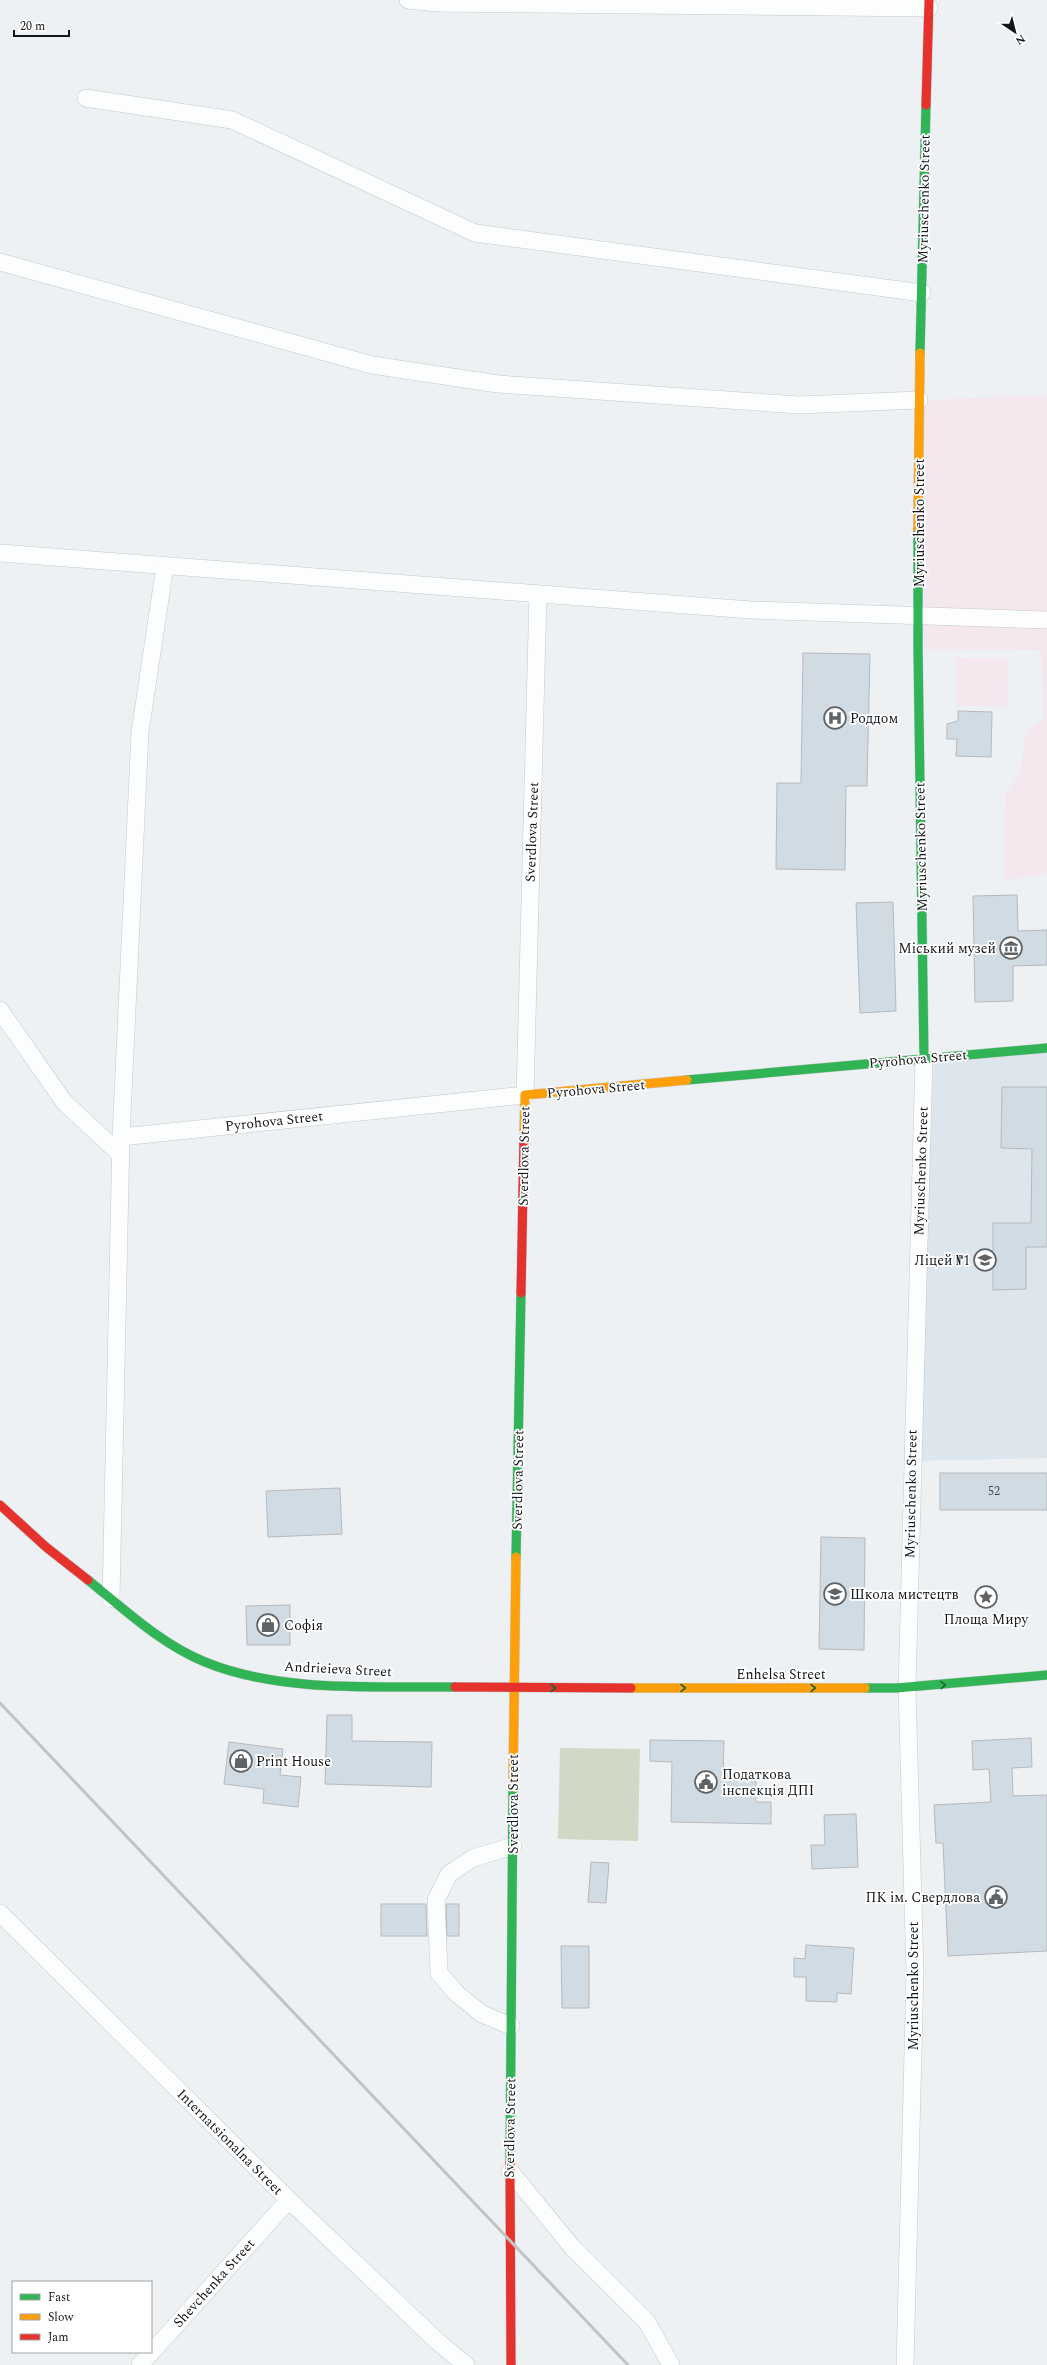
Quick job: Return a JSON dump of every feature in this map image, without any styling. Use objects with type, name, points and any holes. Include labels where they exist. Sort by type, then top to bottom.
[{"type":"street","points":[[408,0],[436,3],[926,3]]},
{"type":"street","name":"Myriuschenko Street","points":[[905,2365],[915,1973],[907,1688],[924,1058],[918,617],[919,400],[926,3]]},
{"type":"street","points":[[86,98],[232,120],[475,233],[922,293]]},
{"type":"street","points":[[0,262],[372,365],[498,384],[799,405],[919,400]]},
{"type":"street","points":[[0,553],[751,610],[918,617],[1047,620]]},
{"type":"street","points":[[111,1599],[121,1137],[140,732],[165,566]]},
{"type":"street","name":"Sverdlova Street","points":[[511,2365],[510,2171],[514,1688],[525,1095],[538,594]]},
{"type":"street","points":[[0,1010],[64,1102],[121,1155]]},
{"type":"street","name":"Pyrohova Street","points":[[121,1137],[525,1095],[1047,1048]]},
{"type":"street","name":"Andrieieva Street","points":[[0,1505],[46,1547],[162,1639],[205,1662],[253,1676],[318,1685],[514,1688]]},
{"type":"street","name":"Enhelsa Street","points":[[514,1688],[907,1688],[1047,1675]]},
{"type":"street","points":[[511,2026],[482,2014],[456,1993],[439,1973],[436,1900],[449,1874],[473,1858],[513,1846]]},
{"type":"street","name":"Internatsionalna Street","points":[[0,1913],[289,2200],[437,2341],[466,2365]]},
{"type":"street","points":[[510,2171],[572,2247],[646,2322],[671,2365]]},
{"type":"street","name":"Shevchenka Street","points":[[152,2352],[289,2200]]},
{"type":"street","name":"Shevchenka Street","points":[[140,2365],[151,2353]]},
{"type":"shaded area","points":[[1047,395],[1047,873],[1004,881],[1005,797],[1021,767],[1026,731],[1043,720],[1041,650],[918,649],[919,400]]},
{"type":"shaded area","points":[[957,658],[1008,659],[1007,707],[956,706]]},
{"type":"shaded area","name":"Ліцей №1","points":[[1047,1049],[1047,1458],[912,1461],[934,1063]]},
{"type":"green space","points":[[560,1748],[640,1749],[638,1841],[558,1839]]},
{"type":"building","name":"Роддом","points":[[803,653],[870,654],[867,786],[846,786],[845,870],[776,869],[777,783],[801,783]]},
{"type":"building","points":[[958,711],[992,712],[991,757],[956,756],[957,739],[947,739],[947,724],[958,721]]},
{"type":"building","name":"Міський музей","points":[[1017,895],[1018,931],[1047,930],[1047,965],[1013,966],[1013,1001],[975,1002],[973,896]]},
{"type":"building","points":[[893,902],[896,1011],[860,1013],[856,903]]},
{"type":"building","points":[[1002,1087],[1047,1087],[1047,1247],[1026,1247],[1026,1289],[993,1290],[993,1223],[1031,1223],[1032,1149],[1001,1148]]},
{"type":"building","points":[[940,1473],[1047,1473],[1047,1510],[940,1510]]},
{"type":"building","points":[[340,1488],[342,1534],[268,1537],[266,1491]]},
{"type":"building","points":[[821,1537],[865,1538],[864,1650],[819,1649]]},
{"type":"building","name":"Софія","points":[[290,1605],[290,1645],[247,1645],[246,1606]]},
{"type":"building","points":[[327,1715],[352,1715],[352,1741],[432,1742],[431,1787],[325,1784]]},
{"type":"building","name":"ПК ім. Свердлова","points":[[1031,1738],[1032,1767],[1012,1768],[1013,1796],[1047,1795],[1047,1951],[948,1956],[943,1843],[936,1843],[934,1805],[991,1802],[989,1769],[973,1770],[972,1741]]},
{"type":"building","points":[[650,1740],[724,1741],[723,1774],[756,1775],[756,1802],[771,1802],[771,1824],[671,1822],[672,1762],[650,1761]]},
{"type":"building","points":[[229,1742],[283,1749],[280,1775],[301,1777],[298,1807],[263,1803],[264,1789],[224,1784]]},
{"type":"building","points":[[856,1814],[858,1867],[812,1869],[811,1845],[825,1845],[824,1815]]},
{"type":"building","points":[[591,1862],[609,1863],[606,1903],[588,1902]]},
{"type":"building","points":[[381,1904],[426,1904],[427,1936],[381,1936]]},
{"type":"building","points":[[446,1904],[459,1904],[459,1936],[447,1936]]},
{"type":"building","points":[[806,1945],[854,1948],[851,1994],[837,1993],[837,2002],[806,2001],[806,1977],[794,1977],[794,1958],[805,1959]]},
{"type":"building","points":[[561,1946],[589,1946],[589,2008],[562,2008]]},
{"type":"railway","points":[[0,1703],[628,2365]]},
{"type":"traffic: fast","points":[[920,353],[926,105]]},
{"type":"traffic: fast","points":[[918,529],[918,649],[924,1058]]},
{"type":"traffic: fast","points":[[687,1080],[1047,1048]]},
{"type":"traffic: fast","points":[[516,1557],[521,1293]]},
{"type":"traffic: fast","points":[[88,1580],[144,1626],[173,1646],[205,1662],[234,1672],[265,1679],[328,1686],[455,1687]]},
{"type":"traffic: fast","points":[[865,1688],[896,1688],[1047,1675]]},
{"type":"traffic: fast","points":[[510,2163],[513,1787]]},
{"type":"traffic: slow","points":[[918,529],[920,353]]},
{"type":"traffic: slow","points":[[524,1137],[525,1095],[687,1080]]},
{"type":"traffic: slow","points":[[513,1787],[516,1557]]},
{"type":"traffic: slow","points":[[631,1688],[865,1688]]},
{"type":"traffic: jam","points":[[926,105],[929,0]]},
{"type":"traffic: jam","points":[[521,1293],[524,1137]]},
{"type":"traffic: jam","points":[[0,1505],[46,1547],[88,1580]]},
{"type":"traffic: jam","points":[[455,1687],[631,1688]]},
{"type":"traffic: jam","points":[[510,2163],[511,2365]]},
{"type":"place","name":"Роддом","points":[[835,718]]},
{"type":"place","name":"Міський музей","points":[[1011,948]]},
{"type":"place","name":"Ліцей №1","points":[[985,1260]]},
{"type":"place","name":"Школа мистецтв","points":[[835,1594]]},
{"type":"place","name":"Площа Миру","points":[[986,1597]]},
{"type":"place","name":"Софія","points":[[268,1625]]},
{"type":"place","name":"Print House","points":[[241,1761]]},
{"type":"place","name":"Податкова інспекція ДПІ","points":[[706,1782]]},
{"type":"place","name":"ПК ім. Свердлова","points":[[996,1897]]}]
